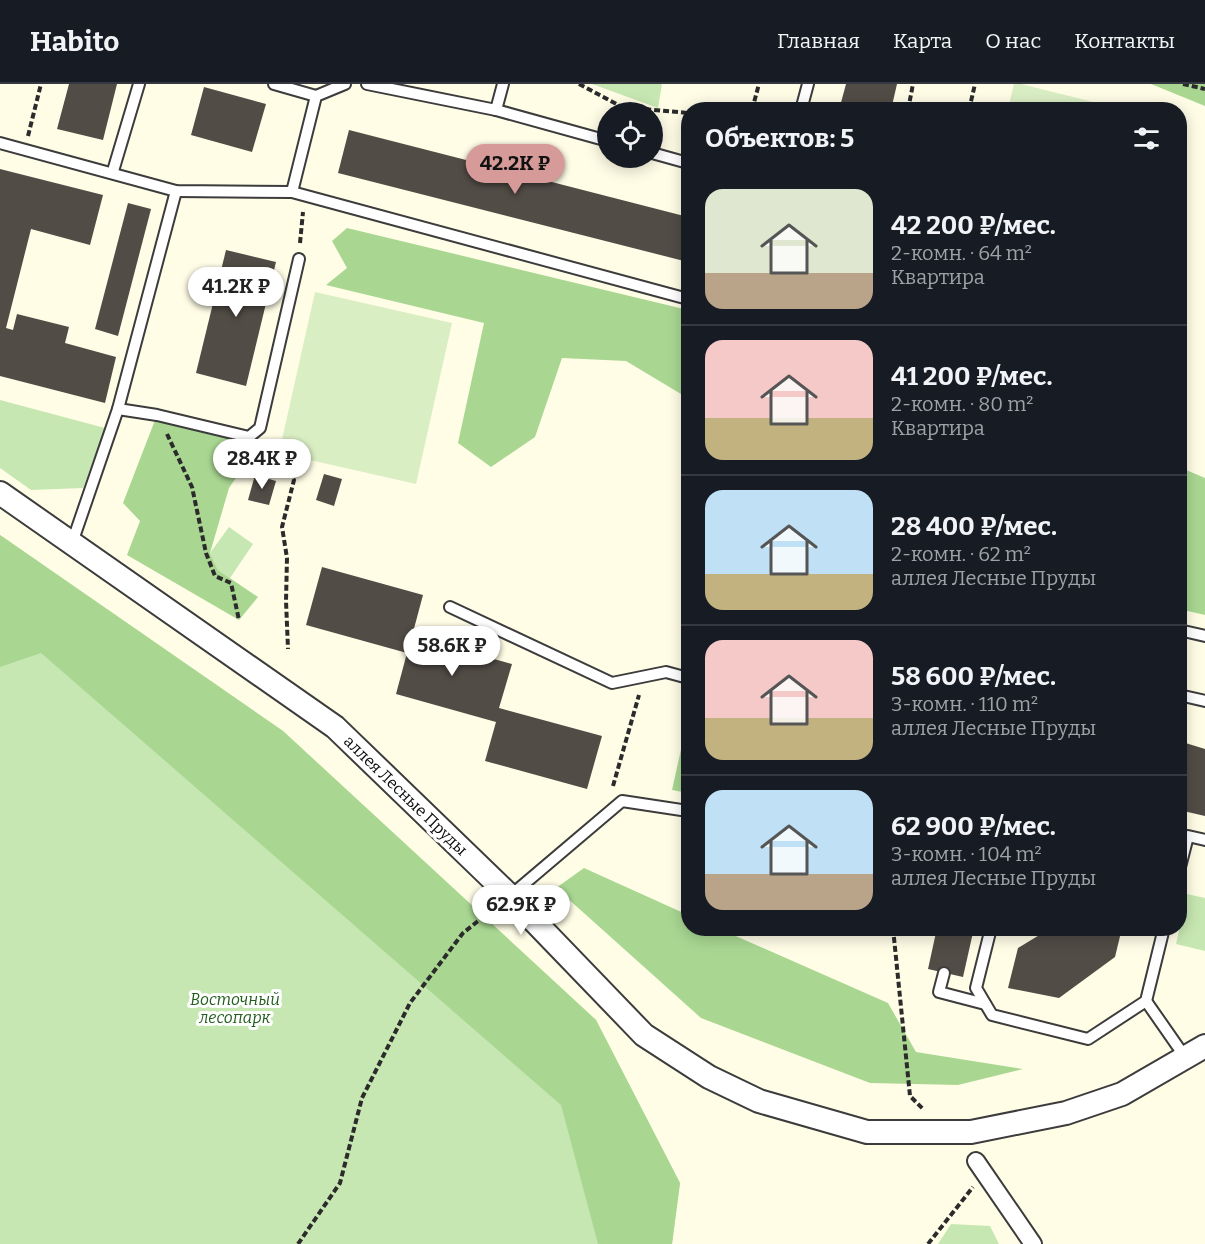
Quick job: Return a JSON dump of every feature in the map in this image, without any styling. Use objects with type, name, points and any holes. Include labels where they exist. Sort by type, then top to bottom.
[{"type":"street","name":"аллея Лесные Пруды","points":[[0,493],[335,728],[510,896],[644,1035],[709,1077],[759,1101],[867,1132],[971,1132],[1066,1113],[1122,1094],[1205,1046]]},
{"type":"street","points":[[980,1166],[1033,1244]]},
{"type":"lane","points":[[113,171],[139,84]]},
{"type":"lane","points":[[274,84],[316,96],[345,84]]},
{"type":"lane","points":[[367,84],[496,110],[597,138]]},
{"type":"lane","points":[[496,110],[503,84]]},
{"type":"lane","points":[[803,102],[808,84]]},
{"type":"lane","points":[[292,192],[316,96]]},
{"type":"lane","points":[[0,143],[113,171],[176,191],[292,192],[681,297]]},
{"type":"lane","points":[[663,156],[681,161]]},
{"type":"lane","points":[[72,543],[118,409],[176,191]]},
{"type":"lane","points":[[118,409],[157,415],[249,436],[260,428],[298,259]]},
{"type":"lane","points":[[450,607],[612,683],[666,672],[681,676]]},
{"type":"lane","points":[[1187,632],[1205,636]]},
{"type":"lane","points":[[1187,697],[1205,701]]},
{"type":"lane","points":[[510,896],[622,801],[681,810]]},
{"type":"lane","points":[[1187,840],[1188,836],[1205,840]]},
{"type":"lane","points":[[989,936],[976,988],[992,1015],[1088,1039],[1146,1001],[1162,936]]},
{"type":"lane","points":[[944,973],[939,992],[985,1004]]},
{"type":"lane","points":[[1146,1001],[1185,1058]]},
{"type":"path","points":[[24,149],[41,84]]},
{"type":"path","points":[[579,84],[622,107],[681,112]]},
{"type":"path","points":[[754,102],[759,84]]},
{"type":"path","points":[[910,102],[913,84]]},
{"type":"path","points":[[971,102],[975,84]]},
{"type":"path","points":[[1183,84],[1205,89]]},
{"type":"path","points":[[298,259],[305,195]]},
{"type":"path","points":[[157,415],[192,487],[206,553],[215,576],[231,583],[240,620]]},
{"type":"path","points":[[260,428],[294,480],[282,527],[287,558],[288,649]]},
{"type":"path","points":[[604,815],[645,676]]},
{"type":"path","points":[[298,1244],[340,1183],[362,1098],[410,1004],[463,933],[510,896]]},
{"type":"path","points":[[894,936],[910,1096]]},
{"type":"path","points":[[928,1244],[980,1166]]},
{"type":"green space","points":[[592,84],[662,84],[659,102],[642,102]]},
{"type":"green space","points":[[1014,84],[1021,84],[1093,102],[1010,102]]},
{"type":"green space","points":[[1151,84],[1205,84],[1205,106]]},
{"type":"green space","points":[[347,228],[681,308],[681,394],[626,361],[562,358],[535,437],[491,467],[458,443],[484,323],[326,285],[347,268],[332,241]]},
{"type":"green space","points":[[315,292],[452,323],[416,484],[279,453]]},
{"type":"green space","points":[[0,400],[105,428],[83,488],[31,490],[0,468]]},
{"type":"green space","points":[[157,415],[241,441],[246,463],[229,488],[210,553],[218,570],[258,597],[239,620],[127,555],[140,521],[123,503]]},
{"type":"green space","points":[[1187,470],[1205,478],[1205,615],[1187,611]]},
{"type":"green space","points":[[229,527],[253,544],[230,578],[218,570],[210,553]]},
{"type":"green space","name":"Восточный лесопарк","points":[[0,535],[283,731],[596,1020],[680,1183],[672,1244],[0,1244]]},
{"type":"green space","points":[[0,535],[283,731],[596,1020],[680,1183],[672,1244],[598,1244],[561,1105],[41,653],[0,667]]},
{"type":"green space","points":[[681,750],[681,792],[672,790]]},
{"type":"green space","points":[[584,868],[681,912],[681,936],[736,936],[888,1003],[916,1052],[1023,1069],[958,1085],[870,1083],[701,1018],[556,888]]},
{"type":"green space","points":[[1187,894],[1205,898],[1205,951],[1176,944],[1178,936],[1187,936]]},
{"type":"green space","points":[[951,1224],[990,1226],[999,1244],[938,1244]]},
{"type":"building","points":[[69,84],[117,84],[103,140],[57,129]]},
{"type":"building","points":[[846,84],[897,84],[893,102],[841,102]]},
{"type":"building","points":[[204,87],[266,104],[252,152],[191,135]]},
{"type":"building","points":[[349,130],[681,215],[681,260],[338,173]]},
{"type":"building","points":[[0,169],[103,195],[90,245],[31,229],[6,328],[13,330],[17,314],[69,327],[65,343],[116,357],[105,403],[0,376]]},
{"type":"building","points":[[128,203],[151,209],[118,336],[95,329]]},
{"type":"building","points":[[226,250],[276,262],[246,386],[196,373]]},
{"type":"building","points":[[324,474],[342,479],[334,506],[316,500]]},
{"type":"building","points":[[255,475],[276,481],[269,505],[248,500]]},
{"type":"building","points":[[322,567],[423,595],[412,636],[512,664],[499,708],[602,736],[587,789],[485,761],[496,722],[396,694],[407,653],[306,625]]},
{"type":"building","points":[[1187,743],[1205,749],[1205,816],[1187,812]]},
{"type":"building","points":[[935,936],[972,936],[963,977],[928,969]]},
{"type":"building","points":[[1038,936],[1120,936],[1115,957],[1059,998],[1008,988],[1018,948]]}]
